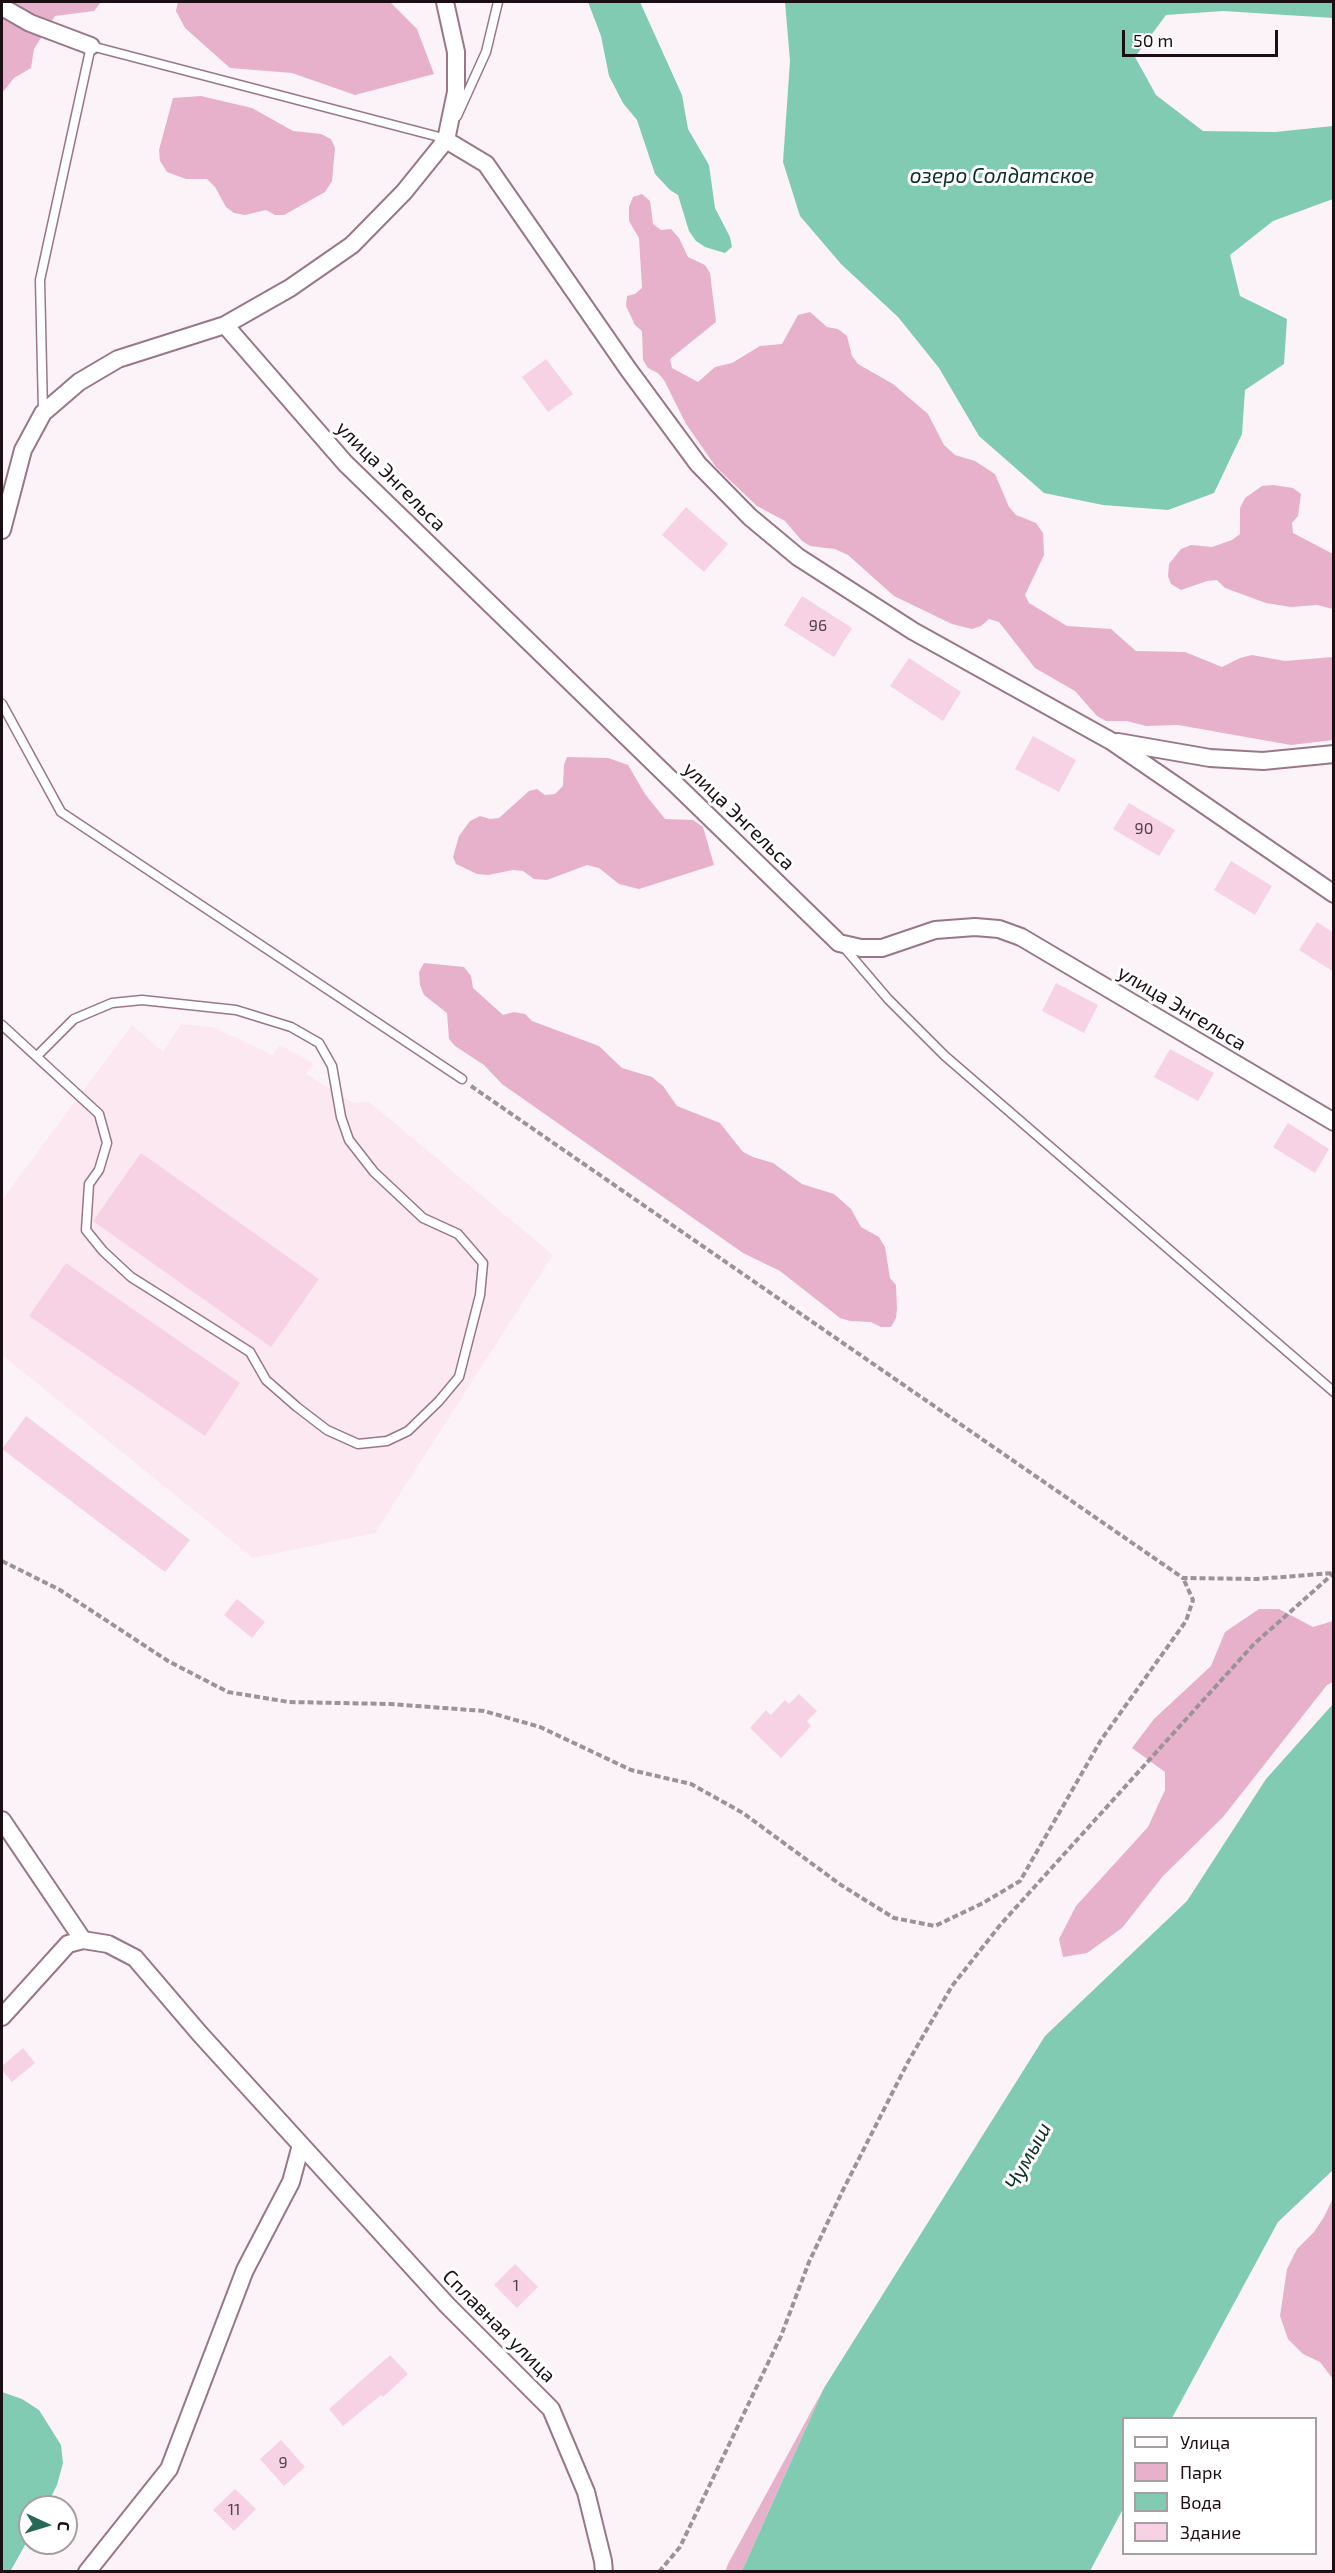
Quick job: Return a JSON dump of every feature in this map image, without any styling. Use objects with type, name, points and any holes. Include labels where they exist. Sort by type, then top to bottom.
[{"type":"street","points":[[2,530],[23,450],[43,413],[79,382],[118,359],[225,325],[290,288],[352,245],[404,192],[446,140],[456,92],[456,52],[445,2]]},
{"type":"street","points":[[2,7],[30,23],[91,46]]},
{"type":"street","points":[[446,140],[486,164],[628,369],[698,464],[750,517],[798,557],[914,631],[1111,741],[1334,894]]},
{"type":"street","name":"улица Энгельса","points":[[225,325],[345,464],[839,943],[861,948],[882,948],[935,930],[975,927],[999,929],[1032,943],[1334,1122]]},
{"type":"street","points":[[1111,741],[1210,758],[1263,762],[1334,754]]},
{"type":"street","points":[[2,1820],[83,1940],[68,1944],[2,2017]]},
{"type":"street","name":"Сплавная улица","points":[[83,1940],[108,1944],[135,1958],[200,2034],[447,2305],[551,2409],[586,2492],[604,2571]]},
{"type":"street","points":[[87,2571],[169,2469],[245,2270],[291,2182],[301,2145]]},
{"type":"lane","points":[[43,413],[40,280],[91,46],[446,140],[486,52],[498,2]]},
{"type":"lane","points":[[2,704],[61,812],[462,1079]]},
{"type":"lane","points":[[839,943],[888,999],[945,1056],[1334,1392]]},
{"type":"lane","points":[[2,1025],[99,1114],[107,1143],[99,1170],[89,1184],[86,1230],[103,1251],[131,1277],[250,1352],[266,1380],[297,1407],[327,1430],[358,1444],[387,1441],[408,1431],[439,1401],[459,1377],[480,1295],[483,1263],[458,1234],[423,1218],[374,1172],[349,1140],[341,1117],[333,1066],[319,1043],[291,1027],[236,1010],[142,1000],[112,1003],[74,1019],[37,1056]]},
{"type":"path","points":[[2,1561],[60,1590],[168,1661],[228,1692],[289,1702],[390,1704],[484,1711],[540,1727],[631,1770],[691,1784],[743,1813],[841,1885],[894,1918],[935,1926],[983,1904],[1020,1881],[1101,1740],[1186,1621],[1193,1600],[1183,1578],[462,1079]]},
{"type":"path","points":[[1183,1578],[1257,1579],[1333,1573]]},
{"type":"path","points":[[659,2571],[680,2547],[781,2336],[809,2262],[842,2192],[908,2062],[952,1986],[1001,1924],[1254,1644],[1333,1573]]},
{"type":"shaded area","points":[[181,1024],[213,1027],[272,1055],[280,1045],[314,1064],[306,1074],[353,1103],[369,1102],[553,1255],[375,1533],[253,1558],[2,1355],[2,1200],[132,1025],[163,1052]]},
{"type":"green space","points":[[2,2],[101,2],[94,11],[55,16],[34,49],[31,68],[14,78],[2,93]]},
{"type":"green space","points":[[178,2],[390,2],[417,29],[434,74],[355,95],[292,73],[230,68],[185,28],[176,11]]},
{"type":"green space","points":[[201,96],[252,108],[293,131],[321,134],[331,139],[335,148],[332,181],[325,192],[284,215],[275,215],[266,210],[245,215],[234,213],[226,207],[215,187],[207,179],[186,179],[167,172],[160,161],[159,150],[173,98]]},
{"type":"green space","points":[[642,194],[650,201],[653,224],[661,230],[671,229],[679,238],[688,257],[705,265],[710,273],[716,322],[670,359],[672,368],[698,382],[715,367],[732,363],[760,346],[782,344],[798,315],[810,312],[827,327],[838,329],[847,336],[852,356],[858,364],[893,384],[928,414],[944,445],[955,455],[975,461],[995,474],[1009,507],[1016,515],[1036,523],[1043,533],[1044,555],[1025,595],[1029,603],[1067,626],[1111,629],[1136,651],[1185,652],[1222,667],[1252,655],[1285,661],[1333,657],[1333,740],[1291,745],[1178,725],[1146,726],[1127,721],[1106,721],[1097,716],[1075,691],[1035,668],[999,622],[989,619],[981,626],[972,629],[952,624],[894,596],[848,555],[835,549],[810,546],[802,541],[785,521],[757,506],[716,467],[686,424],[664,380],[658,373],[648,368],[643,360],[642,331],[635,325],[626,306],[627,296],[635,294],[642,288],[639,238],[629,221],[629,207],[633,197]]},
{"type":"green space","points":[[1262,486],[1293,488],[1301,494],[1298,516],[1292,523],[1293,533],[1333,554],[1333,609],[1317,605],[1291,607],[1266,603],[1225,588],[1217,580],[1181,590],[1171,584],[1168,576],[1169,564],[1181,549],[1191,545],[1212,547],[1232,540],[1240,534],[1240,508],[1245,498]]},
{"type":"green space","points":[[567,757],[608,758],[628,765],[645,794],[665,819],[693,820],[703,827],[714,865],[639,889],[619,884],[599,868],[587,865],[547,880],[534,879],[523,871],[513,870],[488,875],[477,874],[456,864],[453,857],[459,836],[470,821],[480,816],[490,819],[499,818],[529,791],[537,789],[545,795],[555,794],[563,786],[564,765]]},
{"type":"green space","points":[[424,963],[464,967],[471,976],[473,988],[503,1015],[514,1012],[525,1014],[532,1021],[599,1046],[622,1068],[652,1077],[663,1086],[677,1106],[720,1123],[743,1152],[773,1163],[802,1184],[834,1194],[851,1209],[861,1227],[879,1237],[885,1247],[890,1278],[896,1285],[896,1318],[891,1327],[840,1318],[780,1271],[743,1253],[502,1084],[484,1065],[455,1046],[449,1039],[447,1013],[424,995],[420,985],[419,972]]},
{"type":"green space","points":[[1259,1609],[1279,1609],[1313,1627],[1333,1621],[1333,1682],[1327,1685],[1223,1817],[1163,1876],[1122,1928],[1087,1953],[1063,1957],[1059,1939],[1076,1906],[1148,1827],[1165,1790],[1165,1772],[1132,1748],[1154,1719],[1211,1666],[1225,1632]]},
{"type":"green space","points":[[1333,2198],[1333,2379],[1320,2362],[1303,2354],[1288,2339],[1280,2316],[1287,2269],[1297,2249],[1314,2232],[1324,2217]]},
{"type":"green space","points":[[824,2388],[742,2571],[725,2572],[728,2564]]},
{"type":"water","points":[[588,2],[640,2],[682,95],[688,129],[709,165],[715,208],[730,237],[732,247],[725,253],[705,247],[696,241],[689,231],[678,195],[655,174],[637,120],[623,103],[609,76],[601,36]]},
{"type":"water","name":"озеро Солдатское","points":[[785,2],[1333,2],[1333,18],[1223,11],[1166,15],[1135,57],[1156,95],[1203,131],[1275,132],[1333,126],[1333,199],[1273,221],[1230,255],[1240,296],[1287,319],[1284,364],[1245,390],[1242,434],[1214,493],[1168,510],[1103,505],[1044,493],[979,436],[939,368],[898,317],[841,264],[800,216],[783,162],[790,61]]},
{"type":"water","name":"Чумыш","points":[[1333,1704],[1333,2170],[1278,2222],[1173,2417],[1122,2417],[1122,2511],[1090,2571],[742,2571],[824,2388],[1045,2036],[1187,1901],[1266,1779]]},
{"type":"water","points":[[2,2392],[22,2399],[39,2410],[61,2445],[63,2463],[52,2495],[18,2495],[19,2555],[10,2572],[2,2571]]},
{"type":"building","points":[[546,359],[573,394],[548,412],[522,377]]},
{"type":"building","points":[[686,507],[728,544],[704,572],[662,535]]},
{"type":"building","points":[[802,596],[852,628],[834,657],[784,625]]},
{"type":"building","points":[[909,658],[961,692],[943,721],[890,686]]},
{"type":"building","points":[[1033,736],[1076,760],[1059,792],[1015,769]]},
{"type":"building","points":[[1129,803],[1175,830],[1159,856],[1113,829]]},
{"type":"building","points":[[1231,861],[1272,886],[1255,915],[1214,890]]},
{"type":"building","points":[[1317,922],[1334,933],[1334,972],[1299,950]]},
{"type":"building","points":[[1056,983],[1098,1005],[1084,1033],[1042,1011]]},
{"type":"building","points":[[1170,1049],[1214,1073],[1198,1101],[1154,1077]]},
{"type":"building","points":[[1288,1123],[1329,1149],[1315,1173],[1273,1147]]},
{"type":"building","points":[[141,1153],[319,1279],[271,1347],[93,1221]]},
{"type":"building","points":[[66,1263],[240,1383],[205,1436],[29,1316]]},
{"type":"building","points":[[26,1416],[190,1540],[165,1572],[2,1449]]},
{"type":"building","points":[[237,1599],[265,1622],[252,1638],[224,1615]]},
{"type":"building","points":[[799,1694],[817,1711],[807,1721],[811,1726],[781,1758],[750,1728],[766,1710],[771,1715],[785,1700],[789,1704]]},
{"type":"building","points":[[23,2048],[35,2063],[12,2082],[2,2070],[2,2066]]},
{"type":"building","points":[[515,2264],[538,2287],[517,2308],[494,2285]]},
{"type":"building","points":[[390,2355],[408,2374],[383,2397],[381,2395],[343,2426],[329,2409]]},
{"type":"building","points":[[281,2440],[305,2467],[284,2486],[260,2459]]},
{"type":"building","points":[[235,2489],[256,2509],[234,2531],[213,2510]]}]
